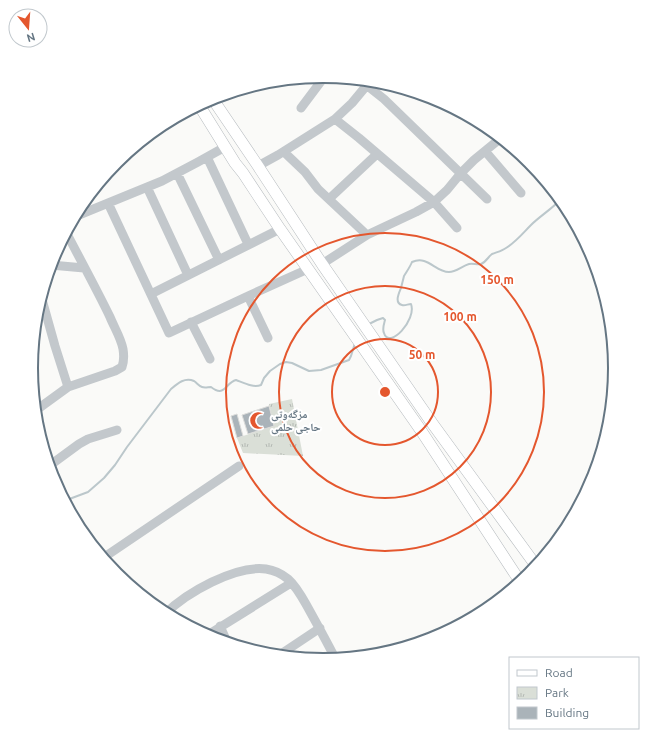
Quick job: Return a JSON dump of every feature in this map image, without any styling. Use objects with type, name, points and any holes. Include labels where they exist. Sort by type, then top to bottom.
[{"type":"main road","points":[[216,104],[322,264],[432,422],[533,562]]},
{"type":"main road","points":[[202,110],[225,147],[303,263],[420,429],[517,578]]},
{"type":"main road","points":[[420,429],[432,422]]},
{"type":"street","points":[[301,108],[320,83]]},
{"type":"street","points":[[258,166],[284,152],[335,119],[352,103],[362,85]]},
{"type":"street","points":[[369,86],[487,199]]},
{"type":"street","points":[[335,119],[434,202],[457,228]]},
{"type":"street","points":[[322,264],[367,235],[434,202],[447,190],[461,173],[496,142]]},
{"type":"street","points":[[84,213],[177,173],[225,147]]},
{"type":"street","points":[[485,151],[521,194]]},
{"type":"street","points":[[284,152],[305,172],[318,190],[367,235]]},
{"type":"street","points":[[328,199],[377,154]]},
{"type":"street","points":[[207,157],[248,244]]},
{"type":"street","points":[[177,173],[219,260]]},
{"type":"street","points":[[147,187],[188,275]]},
{"type":"street","points":[[108,203],[169,333],[308,269]]},
{"type":"street","points":[[151,294],[280,229]]},
{"type":"street","points":[[40,407],[68,388],[115,371],[122,367],[124,360],[123,349],[119,337],[100,296],[69,238]]},
{"type":"street","points":[[57,266],[84,268]]},
{"type":"street","points":[[248,296],[268,338]]},
{"type":"street","points":[[44,308],[68,388]]},
{"type":"street","points":[[192,322],[210,358]]},
{"type":"street","points":[[54,462],[88,439],[117,430]]},
{"type":"street","points":[[107,555],[239,466]]},
{"type":"street","points":[[171,610],[207,584],[226,576],[250,569],[266,569],[278,572],[288,579],[299,592],[333,654]]},
{"type":"street","points":[[212,631],[291,583]]},
{"type":"street","points":[[220,626],[224,636]]},
{"type":"street","points":[[284,652],[320,628]]},
{"type":"green space","points":[[292,399],[303,456],[243,453],[237,438],[274,426],[269,404]]},
{"type":"building","name":"مزگەوتی حاجی حلمی","points":[[269,406],[274,426],[248,434],[242,415]]},
{"type":"building","points":[[237,414],[243,436],[237,438],[231,416]]},
{"type":"waterway","points":[[371,323],[383,318],[385,320],[383,331],[387,337],[391,338],[402,331],[410,318],[412,311],[411,304],[402,305],[398,302],[398,298],[404,276],[412,262],[418,260],[427,262],[449,272],[469,264],[481,264],[492,254],[503,250],[513,243],[556,204]]},
{"type":"waterway","points":[[69,499],[88,492],[104,478],[171,389],[182,381],[191,380],[202,387],[211,387],[219,391],[225,389],[236,380],[248,385],[258,386],[261,385],[264,378],[270,371],[286,362],[292,363],[309,371],[321,370],[349,360],[355,343]]},
{"type":"place","name":"مزگەوتی حاجی حلمی","points":[[258,420]]}]
